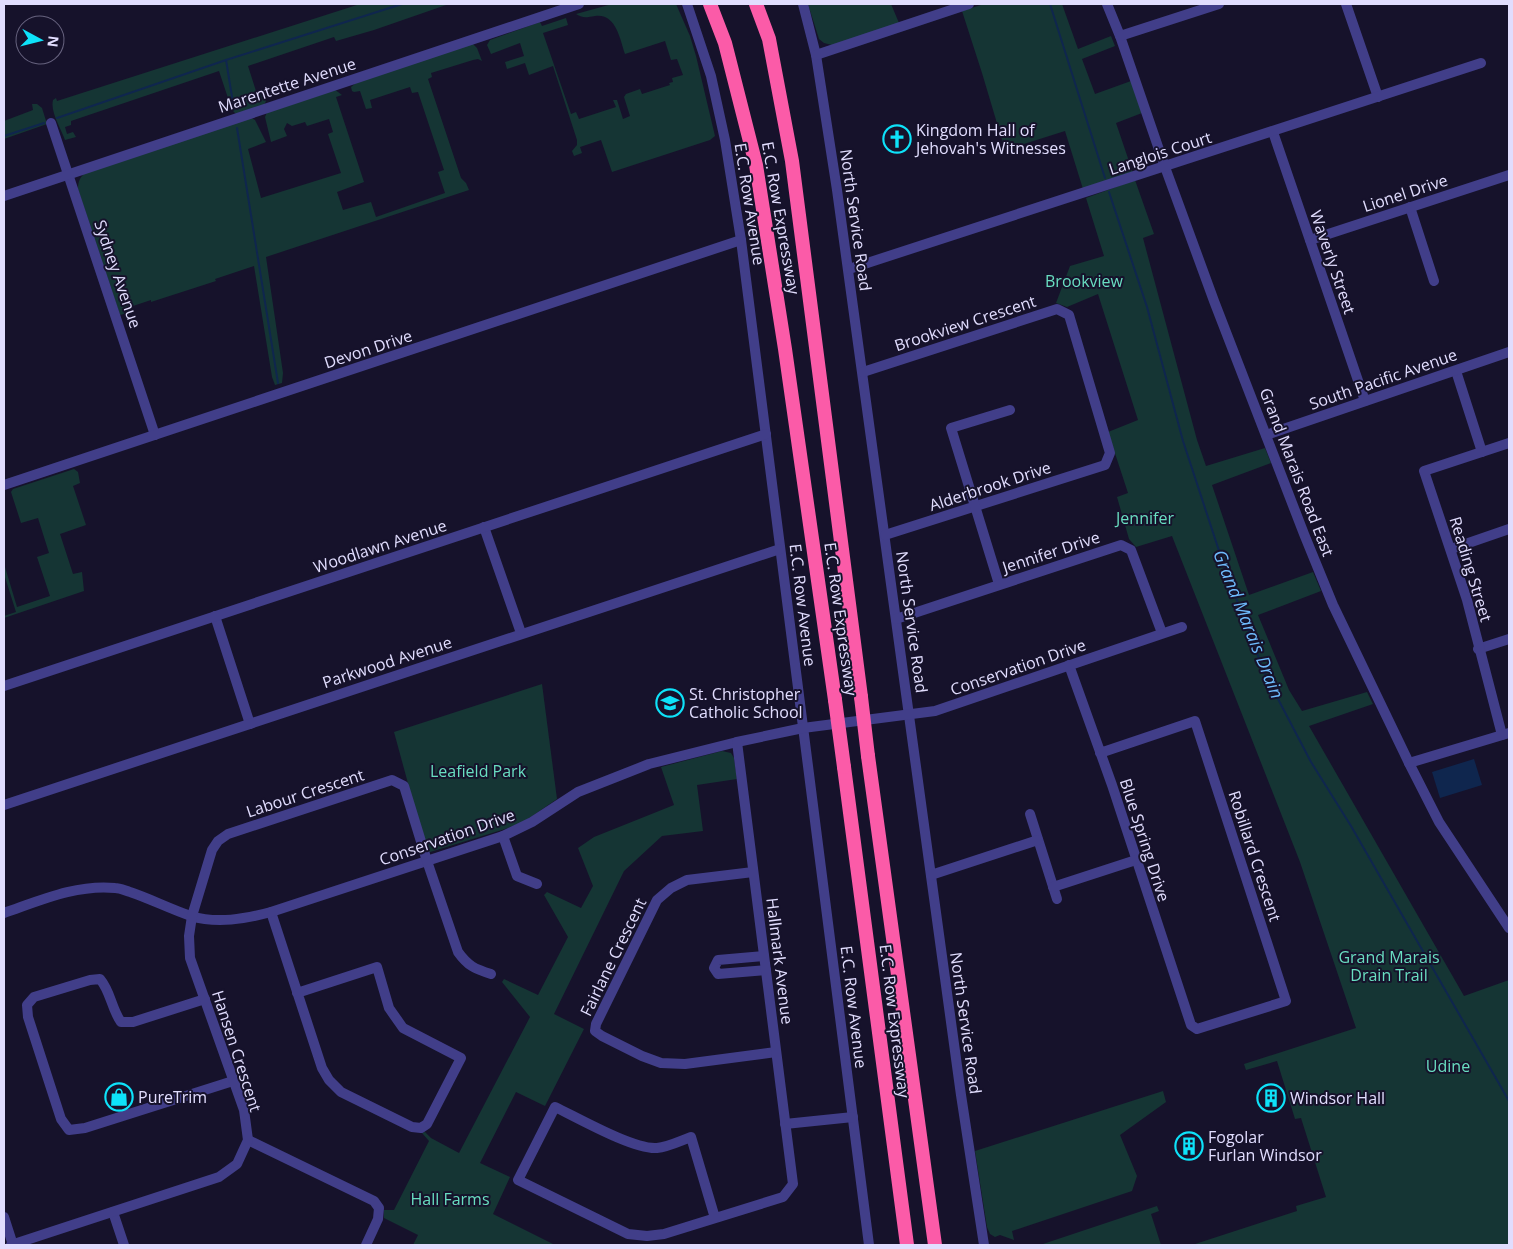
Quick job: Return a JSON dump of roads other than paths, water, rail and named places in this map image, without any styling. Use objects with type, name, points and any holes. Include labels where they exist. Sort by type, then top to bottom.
[{"type":"highway","name":"E.C. Row Expressway","points":[[710,4],[724,43],[756,165],[785,349],[835,700],[907,1245]]},
{"type":"highway","name":"E.C. Row Expressway","points":[[757,4],[769,39],[792,161],[868,756],[937,1245]]},
{"type":"street","name":"Marentette Avenue","points":[[4,196],[579,4]]},
{"type":"street","name":"E.C. Row Avenue","points":[[688,4],[711,76],[725,140],[741,240],[869,1245]]},
{"type":"street","name":"North Service Road","points":[[803,4],[816,54],[849,269],[930,875],[984,1245]]},
{"type":"street","points":[[816,54],[969,4]]},
{"type":"street","name":"Grand Marais Road East","points":[[1107,4],[1214,302],[1333,604],[1439,822],[1509,928]]},
{"type":"street","points":[[1120,36],[1219,4]]},
{"type":"street","points":[[1346,4],[1378,97]]},
{"type":"street","name":"Langlois Court","points":[[849,269],[1481,64]]},
{"type":"street","name":"Sydney Avenue","points":[[51,123],[155,435]]},
{"type":"street","name":"Waverly Street","points":[[1273,132],[1364,401]]},
{"type":"street","name":"Lionel Drive","points":[[1310,240],[1509,175]]},
{"type":"street","points":[[1410,207],[1434,281]]},
{"type":"street","name":"Devon Drive","points":[[4,485],[741,240]]},
{"type":"street","name":"Brookview Crescent","points":[[863,372],[1057,309],[1069,315],[1110,453],[1105,465]]},
{"type":"street","name":"South Pacific Avenue","points":[[1266,435],[1509,352]]},
{"type":"street","points":[[1456,370],[1482,452],[1509,443]]},
{"type":"street","points":[[1000,584],[951,428],[1010,410]]},
{"type":"street","name":"Woodlawn Avenue","points":[[4,686],[766,434]]},
{"type":"street","name":"Reading Street","points":[[1482,452],[1424,471],[1467,600],[1478,649],[1505,734]]},
{"type":"street","name":"Alderbrook Drive","points":[[885,535],[1105,465]]},
{"type":"street","points":[[484,527],[521,633]]},
{"type":"street","points":[[1451,549],[1509,530]]},
{"type":"street","name":"Jennifer Drive","points":[[896,619],[1120,545],[1131,550],[1162,633]]},
{"type":"street","name":"Parkwood Avenue","points":[[4,806],[521,633],[780,549]]},
{"type":"street","points":[[215,616],[250,724]]},
{"type":"street","name":"Conservation Drive","points":[[4,913],[55,896],[87,888],[116,888],[149,898],[192,916],[212,920],[248,918],[502,836],[532,822],[578,792],[649,764],[803,728],[935,711],[1182,627]]},
{"type":"street","points":[[1478,649],[1509,639]]},
{"type":"street","name":"Blue Spring Drive","points":[[1069,665],[1112,785],[1191,1025]]},
{"type":"street","name":"Robillard Crescent","points":[[1100,753],[1195,720],[1286,1001],[1197,1029],[1191,1025]]},
{"type":"street","points":[[1409,763],[1505,734]]},
{"type":"street","name":"Hallmark Avenue","points":[[715,1218],[783,1197],[793,1184],[737,742]]},
{"type":"street","name":"Labour Crescent","points":[[192,916],[212,850],[218,840],[228,834],[392,780],[404,786],[427,861]]},
{"type":"street","points":[[1030,814],[1057,899]]},
{"type":"street","points":[[502,836],[517,876],[537,884]]},
{"type":"street","points":[[930,875],[1038,840]]},
{"type":"street","points":[[1053,887],[1136,860]]},
{"type":"street","points":[[427,861],[458,952],[464,961],[474,968],[491,974]]},
{"type":"street","name":"Fairlane Crescent","points":[[753,872],[687,880],[671,888],[658,900],[596,1024],[595,1031],[642,1056],[661,1063],[685,1064],[776,1052]]},
{"type":"street","points":[[271,912],[297,993],[322,1068],[329,1080],[341,1092],[412,1126],[421,1128],[427,1124],[460,1058],[403,1028],[389,1008],[377,967],[297,993]]},
{"type":"street","name":"Hansen Crescent","points":[[192,916],[189,936],[190,958],[244,1110],[248,1140]]},
{"type":"street","points":[[764,956],[718,960],[714,968],[718,974],[766,970]]},
{"type":"street","points":[[204,999],[133,1022],[121,1022],[115,1013],[107,987],[100,979],[90,980],[34,998],[27,1006],[28,1017],[61,1119],[69,1130],[85,1128],[233,1081]]},
{"type":"street","points":[[555,1107],[640,1146],[657,1148],[691,1138],[715,1218],[664,1234],[647,1236],[628,1234],[518,1180],[555,1107]]},
{"type":"street","points":[[785,1124],[853,1116]]},
{"type":"street","points":[[4,1217],[12,1245],[219,1177],[237,1164],[248,1140],[374,1201],[379,1208],[378,1219],[366,1245]]},
{"type":"street","points":[[113,1212],[124,1245]]},
{"type":"water","points":[[1474,759],[1482,785],[1440,798],[1432,772]]},
{"type":"waterway","points":[[57,118],[226,60],[402,4]]},
{"type":"waterway","name":"Grand Marais Drain","points":[[1050,4],[1105,178]]},
{"type":"waterway","points":[[226,60],[234,109]]},
{"type":"waterway","points":[[4,136],[44,123]]},
{"type":"waterway","points":[[237,128],[278,383]]},
{"type":"waterway","name":"Grand Marais Drain","points":[[1109,192],[1147,307],[1183,441],[1225,569],[1265,674],[1311,762],[1351,826],[1509,1101]]},
{"type":"place","name":"Kingdom Hall of Jehovah's Witnesses","points":[[897,139]]},
{"type":"place","name":"St. Christopher Catholic School","points":[[670,703]]},
{"type":"place","name":"PureTrim","points":[[119,1097]]},
{"type":"place","name":"Windsor Hall","points":[[1271,1098]]},
{"type":"place","name":"Fogolar Furlan Windsor","points":[[1189,1146]]},
{"type":"park label","name":"Brookview","points":[[1084,281]]},
{"type":"park label","name":"Jennifer","points":[[1145,518]]},
{"type":"park label","name":"Leafield Park","points":[[478,771]]},
{"type":"park label","name":"Grand Marais Drain Trail","points":[[1389,966]]},
{"type":"park label","name":"Udine","points":[[1448,1066]]},
{"type":"park label","name":"Hall Farms","points":[[450,1199]]}]
